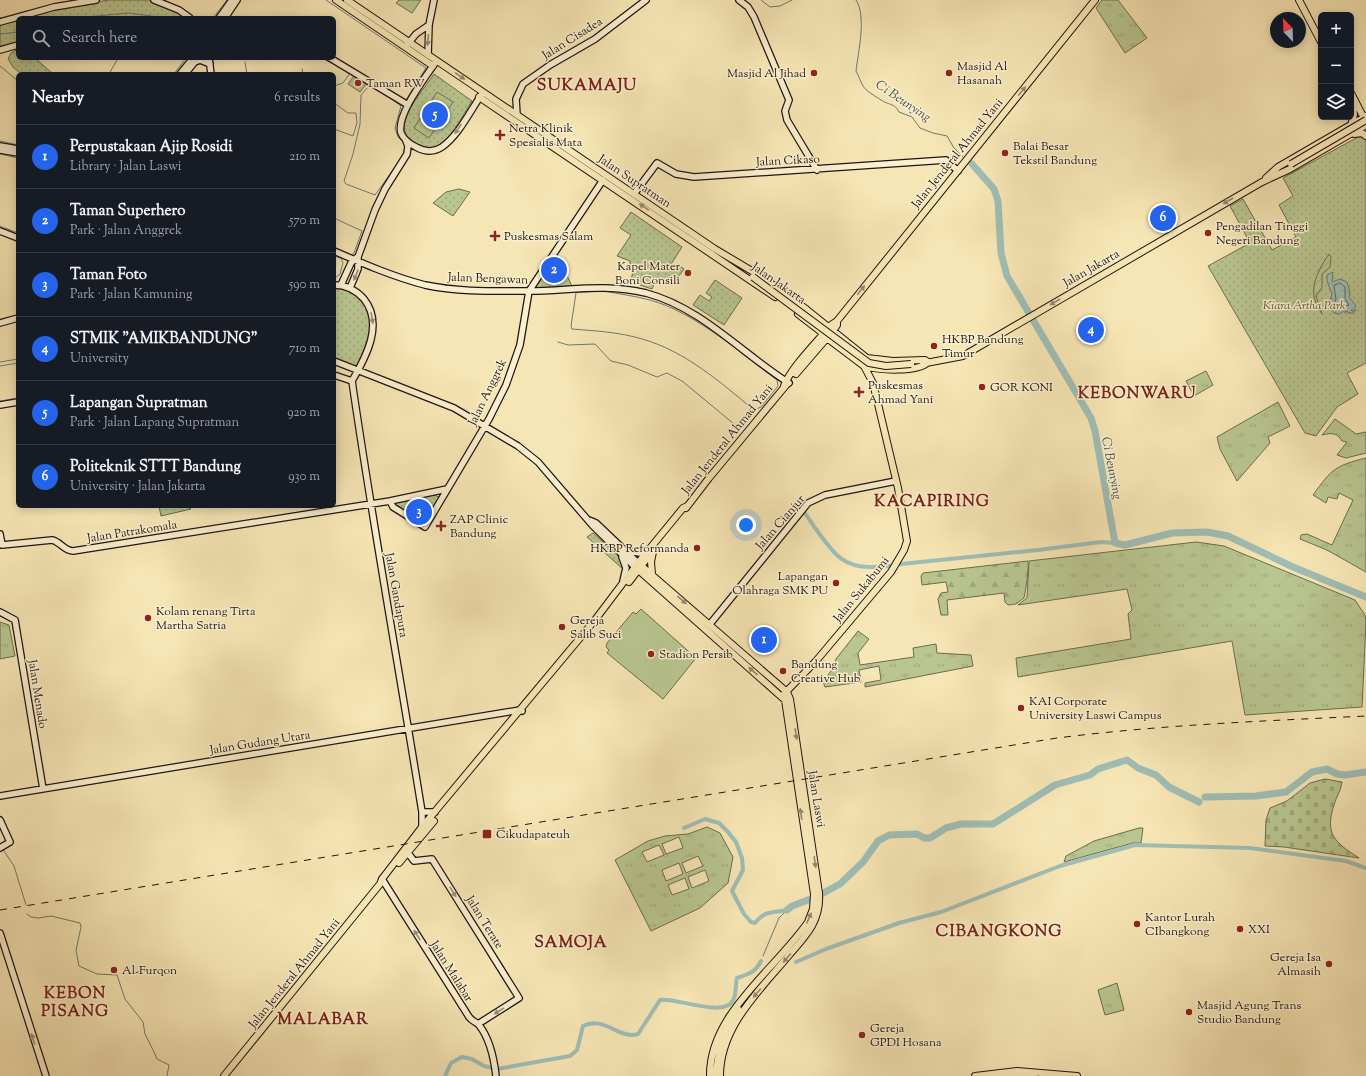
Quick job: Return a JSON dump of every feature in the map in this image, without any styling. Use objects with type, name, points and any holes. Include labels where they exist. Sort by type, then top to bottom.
[{"type":"main road","name":"Jalan Supratman","points":[[336,0],[428,55],[435,63]]},
{"type":"main road","name":"Jalan Supratman","points":[[348,0],[408,44],[603,180],[723,260],[824,335]]},
{"type":"main road","name":"Jalan Jenderal Ahmad Yani","points":[[224,1076],[382,882],[408,853],[651,549],[686,510],[687,506],[788,382],[829,328],[837,321],[1095,0]]},
{"type":"main road","points":[[1300,0],[1318,36]]},
{"type":"main road","name":"Jalan Supratman","points":[[481,94],[508,108],[634,194],[762,277],[829,328]]},
{"type":"main road","points":[[1354,105],[1366,110]]},
{"type":"main road","points":[[1262,182],[1365,122],[1354,105]]},
{"type":"main road","points":[[1352,120],[1351,134],[1359,133],[1366,136]]},
{"type":"main road","name":"Jalan Jakarta","points":[[1262,182],[1278,167],[1351,124],[1365,122]]},
{"type":"main road","name":"Jalan Jakarta","points":[[723,260],[753,277],[869,363],[886,366],[928,362],[963,356],[1262,182],[1290,169],[1351,134],[1365,122]]},
{"type":"main road","name":"Jalan Jakarta","points":[[829,328],[867,358],[876,360],[924,360],[928,362]]},
{"type":"main road","name":"Jalan Jakarta","points":[[824,335],[864,366],[878,370],[925,366],[928,362]]},
{"type":"main road","name":"Jalan Sukabumi","points":[[786,696],[892,570],[904,550],[907,538],[896,481],[873,383],[864,366]]},
{"type":"main road","points":[[873,383],[874,376],[878,370]]},
{"type":"main road","points":[[650,577],[651,549]]},
{"type":"main road","name":"Jalan Jenderal Ahmad Yani","points":[[595,620],[602,615],[630,580],[638,566]]},
{"type":"main road","points":[[638,566],[786,696]]},
{"type":"main road","points":[[630,580],[650,577],[710,624],[786,696]]},
{"type":"main road","name":"Jalan Laswi","points":[[710,1076],[719,1035],[729,1017],[745,1002],[802,932],[817,902],[786,696]]},
{"type":"main road","name":"Jalan Jenderal Ahmad Yani","points":[[382,882],[422,827],[488,752]]},
{"type":"main road","points":[[715,1076],[720,1047],[732,1021],[745,1002]]},
{"type":"main road","name":"Jalan Laswi","points":[[720,1076],[721,1065],[729,1038],[745,1002]]},
{"type":"main road","points":[[975,1076],[1012,1071],[1077,1076]]},
{"type":"main road","points":[[1003,1076],[1034,1076]]},
{"type":"street","points":[[22,16],[54,7],[96,0]]},
{"type":"street","points":[[154,0],[174,7],[187,16]]},
{"type":"street","points":[[221,16],[232,0]]},
{"type":"street","points":[[226,16],[237,0]]},
{"type":"street","points":[[428,55],[429,25],[434,0]]},
{"type":"street","name":"Jalan Cisadea","points":[[508,108],[516,99],[523,84],[550,65],[595,39],[646,0]]},
{"type":"street","points":[[739,0],[748,7],[754,16],[790,100],[785,111],[787,120],[817,170]]},
{"type":"street","points":[[0,22],[16,18]]},
{"type":"street","points":[[408,44],[429,25]]},
{"type":"street","points":[[0,50],[16,46]]},
{"type":"street","points":[[186,72],[195,60]]},
{"type":"street","points":[[182,72],[195,60],[200,60],[209,61],[211,72]]},
{"type":"street","points":[[333,60],[408,105]]},
{"type":"street","points":[[341,285],[357,259],[380,199],[407,154],[408,146],[402,133],[401,122],[408,105],[435,63]]},
{"type":"street","points":[[406,141],[419,149],[431,151],[442,147],[452,138],[481,94]]},
{"type":"street","points":[[516,99],[517,115]]},
{"type":"street","points":[[1,148],[16,149]]},
{"type":"street","points":[[1,148],[16,152]]},
{"type":"street","points":[[407,154],[419,149]]},
{"type":"street","name":"Jalan Cikaso","points":[[634,194],[657,163],[676,174],[694,177],[817,170],[946,160],[958,171]]},
{"type":"street","name":"Jalan Anggrek","points":[[390,501],[393,507],[425,527],[485,426],[512,370],[520,345],[530,291],[603,180]]},
{"type":"street","points":[[0,231],[16,237]]},
{"type":"street","name":"Jalan Bengawan","points":[[336,252],[396,276],[438,287],[530,291],[603,287],[625,289],[655,296],[685,309],[724,334],[788,382]]},
{"type":"street","points":[[350,288],[358,269],[357,259]]},
{"type":"street","points":[[336,285],[350,288],[361,296],[372,314],[373,322],[371,338],[352,381],[336,376]]},
{"type":"street","points":[[0,323],[16,319]]},
{"type":"street","points":[[336,362],[445,404],[518,446],[531,456],[593,526],[638,566]]},
{"type":"street","name":"Jalan Gandapura","points":[[352,381],[369,504],[422,812],[422,827]]},
{"type":"street","points":[[0,405],[16,402]]},
{"type":"street","name":"Jalan Cianjur","points":[[710,624],[812,500],[825,495],[896,481]]},
{"type":"street","name":"Jalan Patrakomala","points":[[1,546],[52,540],[57,541],[68,551],[73,551],[390,501],[447,489]]},
{"type":"street","points":[[434,492],[441,499]]},
{"type":"street","points":[[0,534],[1,546]]},
{"type":"street","points":[[623,552],[635,553],[651,549]]},
{"type":"street","points":[[622,585],[626,568],[623,552]]},
{"type":"street","name":"Jalan Menado","points":[[0,612],[15,620],[42,789]]},
{"type":"street","name":"Jalan Gudang Utara","points":[[0,796],[408,728],[521,711]]},
{"type":"street","points":[[422,812],[435,812]]},
{"type":"street","points":[[0,820],[10,842],[3,847]]},
{"type":"street","name":"Jalan Terate","points":[[408,853],[414,861],[432,859],[519,998],[478,1024]]},
{"type":"street","name":"Jalan Malabar","points":[[382,882],[469,1017],[478,1024],[490,1045],[496,1073]]},
{"type":"street","points":[[0,933],[46,1076]]},
{"type":"green space","points":[[109,0],[152,0],[169,4],[186,16],[27,16],[50,9]]},
{"type":"green space","points":[[399,0],[421,0],[412,13],[396,3]]},
{"type":"green space","points":[[1102,0],[1118,0],[1147,38],[1125,53],[1096,8]]},
{"type":"green space","points":[[16,20],[16,43],[0,47],[0,24]]},
{"type":"green space","points":[[16,50],[16,60],[37,60],[51,72],[19,72],[13,67],[8,59],[11,53]]},
{"type":"green space","name":"Taman RW","points":[[356,73],[368,82],[360,92],[348,84]]},
{"type":"green space","points":[[434,74],[472,101],[449,136],[437,147],[426,149],[413,143],[409,139],[404,128],[404,124],[410,109]]},
{"type":"green space","points":[[437,92],[453,102],[429,138],[414,128]]},
{"type":"green space","name":"Kiara Artha Park","points":[[1358,137],[1363,137],[1366,140],[1366,363],[1347,373],[1358,394],[1337,407],[1316,436],[1305,433],[1208,266],[1250,243],[1230,206],[1243,199],[1272,250],[1296,237],[1279,205],[1293,196],[1283,178]]},
{"type":"green space","points":[[459,189],[470,192],[453,216],[433,203],[446,192]]},
{"type":"green space","points":[[631,212],[682,247],[670,266],[676,270],[680,266],[684,269],[672,285],[665,281],[661,285],[655,283],[652,289],[631,282],[633,270],[630,266],[630,261],[617,256],[631,235],[620,228]]},
{"type":"green space","points":[[556,253],[572,286],[531,289]]},
{"type":"green space","points":[[1329,254],[1331,257],[1330,267],[1322,274],[1322,288],[1316,296],[1322,314],[1317,306],[1314,291],[1320,268]]},
{"type":"green space","points":[[715,280],[742,298],[724,325],[693,305],[700,295],[709,301],[712,297],[706,293]]},
{"type":"green space","points":[[336,286],[354,292],[366,308],[369,316],[369,333],[357,367],[336,359]]},
{"type":"green space","points":[[1206,371],[1213,385],[1194,396],[1186,381]]},
{"type":"green space","points":[[1278,402],[1290,426],[1268,437],[1270,443],[1237,481],[1220,449],[1217,437]]},
{"type":"green space","points":[[1335,419],[1356,434],[1366,432],[1366,453],[1346,458],[1337,455],[1347,442],[1342,441],[1334,434],[1322,435]]},
{"type":"green space","points":[[1366,458],[1366,572],[1327,550],[1300,539],[1301,535],[1307,534],[1332,545],[1353,500],[1339,493],[1337,499],[1328,497],[1326,503],[1313,495],[1325,479],[1340,466]]},
{"type":"green space","points":[[434,495],[439,497],[440,500],[422,522],[394,503]]},
{"type":"green space","points":[[159,508],[191,509],[161,516]]},
{"type":"green space","points":[[593,533],[622,559],[624,570],[587,537]]},
{"type":"green space","points":[[1196,542],[1224,546],[1355,600],[1365,615],[1366,622],[1362,707],[1245,715],[1232,641],[1018,677],[1016,658],[1131,639],[1128,614],[1132,610],[1127,589],[1018,605],[1027,598],[1029,561]]},
{"type":"green space","points":[[1028,561],[1028,574],[1024,598],[1016,604],[1008,605],[1005,602],[1004,593],[947,600],[948,615],[941,615],[938,599],[941,593],[948,592],[946,582],[922,585],[921,576],[923,573]]},
{"type":"green space","name":"Stadion Persib","points":[[641,609],[696,658],[663,699],[607,653],[609,650],[606,647],[607,643],[633,612],[636,614]]},
{"type":"green space","points":[[0,622],[9,625],[15,656],[0,659]]},
{"type":"green space","points":[[858,631],[869,639],[858,653],[860,665],[914,657],[913,648],[936,644],[937,653],[971,655],[973,666],[865,687],[865,683],[881,680],[879,666],[859,670],[861,682],[825,687],[823,682],[834,667],[836,659]]},
{"type":"green space","points":[[1325,779],[1342,782],[1331,815],[1331,831],[1338,843],[1359,858],[1284,847],[1265,846],[1266,820],[1270,808],[1287,801],[1310,783]]},
{"type":"green space","points":[[707,827],[720,833],[733,857],[728,883],[700,908],[651,931],[615,860],[648,841],[665,836],[688,834]],"holes":[[[679,837],[683,848],[666,854],[662,844]],[[659,845],[664,855],[647,862],[642,852]],[[698,856],[703,866],[686,873],[682,863]],[[679,863],[683,874],[666,881],[662,870]],[[705,870],[709,881],[692,888],[688,877]],[[685,878],[689,889],[672,895],[668,885]]]},
{"type":"green space","points":[[1143,828],[1141,843],[1133,843],[1064,862],[1066,856],[1094,841]]},
{"type":"green space","points":[[1117,983],[1124,1010],[1105,1015],[1098,990]]},
{"type":"water","points":[[1333,272],[1332,282],[1340,279],[1347,282],[1350,292],[1349,297],[1356,306],[1354,308],[1356,311],[1351,310],[1354,312],[1352,314],[1350,312],[1349,314],[1347,311],[1345,313],[1345,310],[1340,314],[1334,313],[1329,308],[1332,294],[1327,281],[1327,275]]},
{"type":"waterway","points":[[9,17],[74,0]]},
{"type":"waterway","points":[[165,0],[175,6]]},
{"type":"waterway","points":[[215,16],[227,0]]},
{"type":"waterway","points":[[326,0],[426,68],[406,100]]},
{"type":"waterway","name":"Ci Beunying","points":[[761,0],[770,7],[780,6],[792,0]]},
{"type":"waterway","name":"Ci Beunying","points":[[856,0],[861,15],[861,35],[856,71],[864,88],[884,102],[891,104],[899,112],[912,117],[920,128],[947,136],[954,148],[963,157]]},
{"type":"waterway","points":[[97,16],[128,13],[151,16]]},
{"type":"waterway","points":[[0,18],[6,18]]},
{"type":"waterway","points":[[0,34],[16,32]]},
{"type":"waterway","points":[[110,72],[117,60]]},
{"type":"waterway","points":[[176,72],[184,60]]},
{"type":"waterway","points":[[213,60],[213,71]]},
{"type":"waterway","points":[[325,60],[341,67]]},
{"type":"waterway","points":[[245,62],[247,72]]},
{"type":"waterway","points":[[345,64],[368,78]]},
{"type":"waterway","points":[[0,66],[16,79]]},
{"type":"waterway","points":[[336,85],[343,83],[350,73]]},
{"type":"waterway","points":[[370,85],[361,95],[360,124],[353,154],[344,181],[346,184],[375,195],[398,163]]},
{"type":"waterway","points":[[383,93],[401,106],[395,128],[398,137]]},
{"type":"waterway","points":[[336,104],[348,113],[356,113],[357,123],[353,136],[336,130]]},
{"type":"waterway","points":[[398,137],[404,143]]},
{"type":"waterway","points":[[0,141],[16,145]]},
{"type":"waterway","points":[[403,156],[405,146]]},
{"type":"waterway","points":[[0,154],[16,158]]},
{"type":"waterway","name":"Ci Beunying","points":[[972,164],[994,189],[998,201],[1001,253],[1007,276],[1091,418],[1095,431],[1115,543],[1125,545],[1172,533],[1207,532],[1228,536],[1293,567],[1366,597]]},
{"type":"waterway","points":[[336,219],[362,231],[354,253],[351,255]]},
{"type":"waterway","points":[[0,226],[4,228]]},
{"type":"waterway","points":[[5,228],[16,232]]},
{"type":"waterway","points":[[336,257],[341,258],[343,263],[340,274],[336,277]]},
{"type":"waterway","points":[[604,291],[650,300],[667,306],[700,323],[777,380],[778,386],[761,407],[754,410],[701,368],[658,344],[625,335],[572,329],[571,326],[576,293],[604,291]]},
{"type":"waterway","points":[[558,342],[568,345],[595,344],[611,361],[628,365],[657,377],[667,373],[682,381],[734,424]]},
{"type":"waterway","points":[[0,362],[16,359]]},
{"type":"waterway","points":[[0,366],[16,363]]},
{"type":"waterway","points":[[0,401],[16,398]]},
{"type":"waterway","points":[[798,506],[838,556],[851,564],[860,566],[886,567],[901,564],[1101,542],[1115,543]]},
{"type":"waterway","points":[[787,910],[792,906],[816,897],[840,884],[863,862],[878,841],[889,835],[917,834],[924,838],[930,838],[946,828],[961,824],[993,824],[1055,785],[1090,775],[1098,769],[1127,760],[1138,768],[1156,775],[1169,787],[1199,802]]},
{"type":"waterway","points":[[1205,797],[1256,796],[1286,792],[1312,772],[1327,769],[1337,774],[1345,775],[1366,772]]},
{"type":"waterway","points":[[684,828],[705,819],[719,823],[736,842],[742,858],[743,870],[732,891],[744,914],[751,922],[755,923],[766,914],[787,910]]},
{"type":"waterway","points":[[796,962],[826,949],[899,923],[941,912],[1060,866],[1135,845],[1250,848],[1346,861],[1366,868]]},
{"type":"waterway","points":[[2,848],[14,866],[26,905]]},
{"type":"waterway","points":[[763,956],[779,918],[787,910]]},
{"type":"waterway","points":[[27,914],[31,917],[38,918],[51,916],[80,923],[81,927],[76,950],[79,966],[97,974],[117,975],[125,999],[143,1022],[145,1034],[157,1059],[169,1065],[167,1076]]},
{"type":"waterway","points":[[445,1076],[451,1063],[462,1057],[472,1059],[484,1066],[497,1069],[570,1056],[577,1050],[583,1026],[591,1023],[605,1025],[624,1034],[638,1034],[660,1000],[718,1008],[726,1006],[734,1000],[737,978],[754,971],[761,961]]},
{"type":"railway","points":[[0,910],[1057,738],[1173,727],[1366,716]]},
{"type":"place","name":"Masjid Al Jihad","points":[[814,73]]},
{"type":"place","name":"Masjid Al Hasanah","points":[[949,73]]},
{"type":"place","name":"Taman RW","points":[[358,83]]},
{"type":"place","name":"Lapangan Supratman","points":[[435,115]]},
{"type":"place","name":"Netra Klinik Spesialis Mata","points":[[500,135]]},
{"type":"place","name":"Balai Besar Tekstil Bandung","points":[[1005,153]]},
{"type":"place","name":"Politeknik STTT Bandung","points":[[1163,218]]},
{"type":"place","name":"Pengadilan Tinggi Negeri Bandung","points":[[1208,233]]},
{"type":"place","name":"Puskesmas Salam","points":[[495,236]]},
{"type":"place","name":"Taman Superhero","points":[[554,270]]},
{"type":"place","name":"Kapel Mater Boni Consili","points":[[688,273]]},
{"type":"place","name":"STMIK \"AMIKBANDUNG\"","points":[[1091,330]]},
{"type":"place","name":"HKBP Bandung Timur","points":[[934,346]]},
{"type":"place","name":"GOR KONI","points":[[982,387]]},
{"type":"place","name":"Puskesmas Ahmad Yani","points":[[859,392]]},
{"type":"place","name":"Taman Foto","points":[[419,512]]},
{"type":"place","name":"ZAP Clinic Bandung","points":[[441,526]]},
{"type":"place","name":"HKBP Reformanda","points":[[697,548]]},
{"type":"place","name":"Lapangan Olahraga SMK PU","points":[[836,583]]},
{"type":"place","name":"Kolam renang Tirta Martha Satria","points":[[148,618]]},
{"type":"place","name":"Gereja Salib Suci","points":[[562,627]]},
{"type":"place","name":"Perpustakaan Ajip Rosidi","points":[[764,640]]},
{"type":"place","name":"Stadion Persib","points":[[651,654]]},
{"type":"place","name":"Bandung Creative Hub","points":[[783,671]]},
{"type":"place","name":"KAI Corporate University Laswi Campus","points":[[1021,708]]},
{"type":"place","name":"Cikudapateuh","points":[[487,834]]},
{"type":"place","name":"Kantor Lurah CIbangkong","points":[[1137,924]]},
{"type":"place","name":"XXI","points":[[1240,929]]},
{"type":"place","name":"Gereja Isa Almasih","points":[[1329,964]]},
{"type":"place","name":"Al-Furqon","points":[[114,970]]},
{"type":"place","name":"Masjid Agung Trans Studio Bandung","points":[[1189,1012]]},
{"type":"place","name":"Gereja GPDI Hosana","points":[[862,1035]]},
{"type":"district","name":"SUKAMAJU","points":[[587,84]]},
{"type":"district","name":"KEBONWARU","points":[[1137,392]]},
{"type":"district","name":"KACAPIRING","points":[[932,500]]},
{"type":"district","name":"CIBANGKONG","points":[[999,930]]},
{"type":"district","name":"SAMOJA","points":[[571,941]]},
{"type":"district","name":"KEBON PISANG","points":[[75,1001]]},
{"type":"district","name":"MALABAR","points":[[323,1018]]}]
